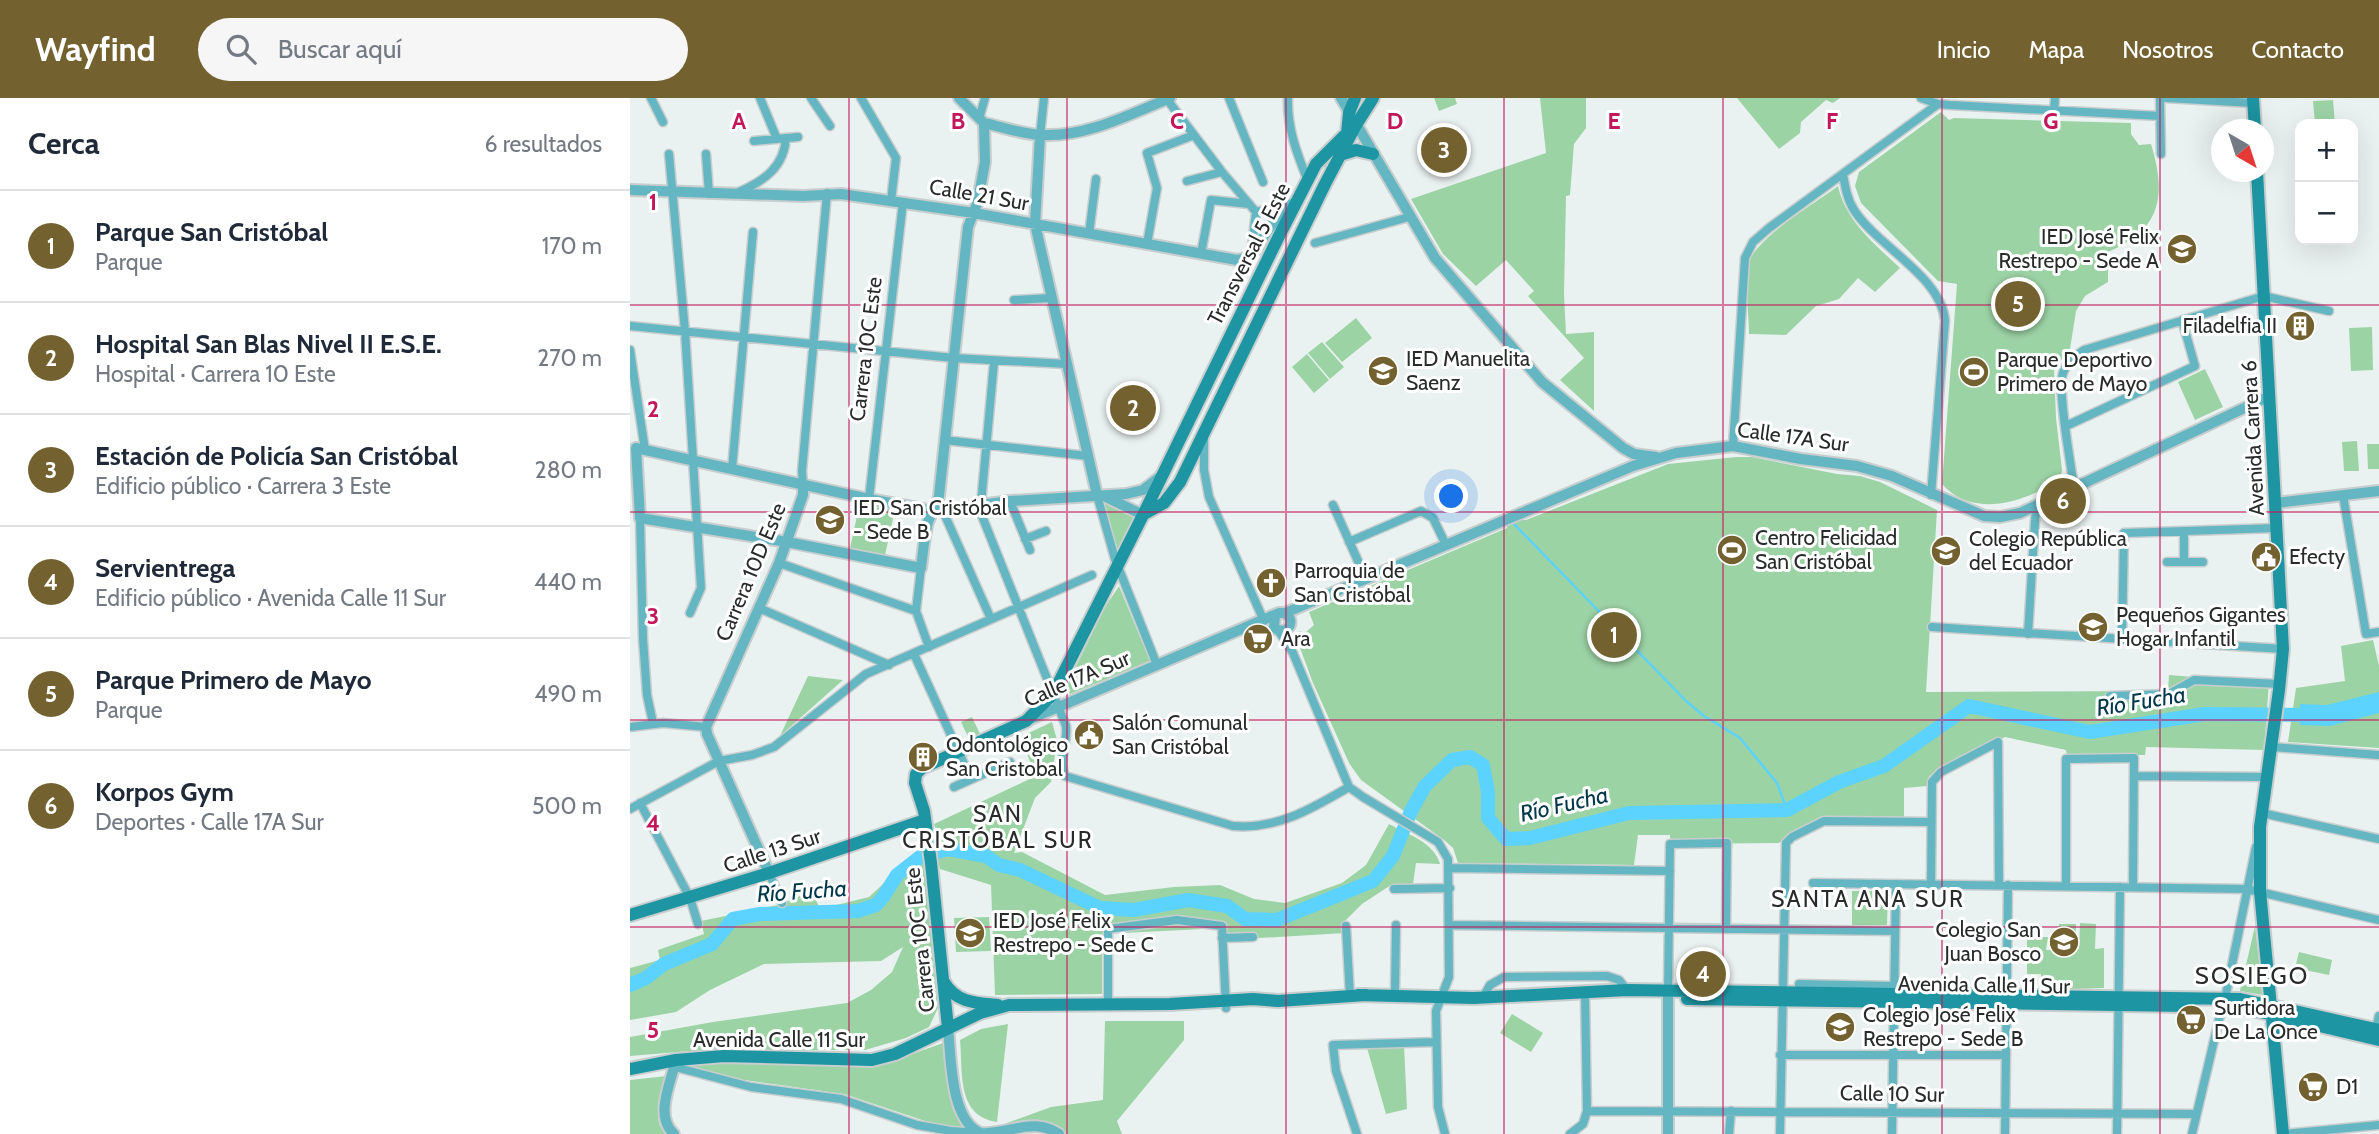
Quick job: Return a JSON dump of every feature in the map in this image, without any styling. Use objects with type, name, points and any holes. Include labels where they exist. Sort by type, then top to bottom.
[{"type":"main road","name":"Transversal 5 Este","points":[[1026,721],[1053,694],[1308,181],[1322,156],[1347,133],[1349,113],[1355,98]]},
{"type":"main road","name":"Transversal 5 Este","points":[[1143,515],[1159,506],[1175,490],[1340,155],[1373,98]]},
{"type":"main road","points":[[2253,100],[2254,119]]},
{"type":"main road","points":[[1340,155],[1356,150],[1373,154]]},
{"type":"main road","name":"Avenida Carrera 6","points":[[2258,182],[2283,649],[2253,890],[2271,1010],[2283,1134]]},
{"type":"main road","name":"Calle 17A Sur","points":[[922,768],[1026,721]]},
{"type":"main road","name":"Carrera 10C Este","points":[[922,768],[916,774],[915,783],[929,845],[948,1028]]},
{"type":"main road","name":"Calle 13 Sur","points":[[630,915],[769,873],[925,820]]},
{"type":"main road","points":[[941,977],[951,992],[960,999],[1009,1005]]},
{"type":"main road","name":"Avenida Calle 11 Sur","points":[[630,1069],[724,1056],[872,1060],[902,1051],[980,1013],[1009,1005],[1226,1004],[1395,992],[1506,995],[1586,994],[1627,990],[1668,995]]},
{"type":"main road","name":"Avenida Calle 11 Sur","points":[[1354,996],[1486,992],[1506,995]]},
{"type":"main road","name":"Avenida Calle 11 Sur","points":[[1781,996],[1799,992],[2007,1000],[2223,1003],[2242,1008],[2271,1010],[2377,1035]]},
{"type":"main road","name":"Avenida Calle 11 Sur","points":[[1586,994],[1627,998],[1668,995],[1894,994]]},
{"type":"main road","points":[[630,1062],[676,1063]]},
{"type":"street","points":[[651,98],[663,122]]},
{"type":"street","points":[[733,194],[758,183],[774,169],[783,155],[782,138],[760,98]]},
{"type":"street","points":[[811,98],[830,126]]},
{"type":"street","name":"Carrera 10C Este","points":[[861,98],[896,158],[897,202],[869,499]]},
{"type":"street","points":[[959,98],[981,121],[1040,135],[1060,135],[1090,128],[1168,98],[1222,172],[1256,212],[1251,255]]},
{"type":"street","points":[[929,647],[916,611],[927,528],[938,511],[968,227],[978,201],[985,162],[981,121],[985,98]]},
{"type":"street","points":[[1044,98],[1035,225],[1097,495],[1117,566],[1157,665]]},
{"type":"street","points":[[1229,98],[1263,182]]},
{"type":"street","points":[[1288,98],[1295,149],[1308,181]]},
{"type":"street","points":[[1340,98],[1435,258],[1534,373],[1560,398],[1623,448],[1634,454],[1658,457]]},
{"type":"street","points":[[1921,98],[1938,104],[2160,116]]},
{"type":"street","points":[[1992,98],[1992,108]]},
{"type":"street","points":[[2054,111],[2055,98]]},
{"type":"street","points":[[2160,98],[2161,154]]},
{"type":"street","points":[[2166,98],[2253,100]]},
{"type":"street","points":[[1733,446],[1745,258],[1749,247],[1769,228],[1938,104]]},
{"type":"street","points":[[1147,244],[1157,188],[1147,153],[1194,135]]},
{"type":"street","points":[[754,141],[798,137]]},
{"type":"street","points":[[669,154],[685,331],[701,588],[690,613]]},
{"type":"street","points":[[706,154],[709,194]]},
{"type":"street","points":[[1187,181],[1222,172]]},
{"type":"street","points":[[1843,174],[1849,201],[1858,216],[1929,286],[1942,307],[1945,321],[1931,495]]},
{"type":"street","points":[[1088,234],[1096,179]]},
{"type":"street","name":"Calle 21 Sur","points":[[630,190],[803,196],[827,193],[974,213],[1237,260],[1251,255]]},
{"type":"street","name":"Carrera 10D Este","points":[[706,727],[779,563],[803,495],[802,471],[812,344],[827,193]]},
{"type":"street","points":[[1202,254],[1211,200],[1249,204]]},
{"type":"street","points":[[1256,212],[1296,204]]},
{"type":"street","points":[[1251,255],[1268,230],[1296,204]]},
{"type":"street","points":[[1315,243],[1409,217]]},
{"type":"street","points":[[732,469],[753,232]]},
{"type":"street","points":[[2074,488],[2060,383],[2066,366],[2076,355],[2084,350],[2264,296],[2329,311]]},
{"type":"street","points":[[1014,300],[1051,298]]},
{"type":"street","points":[[2066,426],[2195,366],[2182,320]]},
{"type":"street","points":[[630,326],[994,362],[1067,363]]},
{"type":"street","points":[[630,349],[640,449],[634,479],[640,523],[647,695],[653,723]]},
{"type":"street","points":[[994,362],[981,505],[984,522],[1068,734],[1062,772],[1068,778],[1245,827],[1290,818],[1349,787]]},
{"type":"street","name":"Calle 17A Sur","points":[[1026,721],[1249,627],[1279,622],[1304,605],[1658,457],[1733,446],[1869,468],[1931,495],[1992,517],[2013,515],[2270,396]]},
{"type":"street","points":[[1204,431],[1206,488],[1279,622],[1349,787],[1443,847],[1450,868],[1449,977],[1436,1009],[1436,1042],[1438,1107],[1445,1134]]},
{"type":"street","points":[[944,440],[1088,456]]},
{"type":"street","points":[[1614,474],[1622,463],[1623,448]]},
{"type":"street","points":[[640,449],[869,499],[938,511],[1010,501],[1134,493],[1143,490],[1162,476]]},
{"type":"street","points":[[2276,503],[2379,491]]},
{"type":"street","points":[[1097,495],[1115,500],[1143,515]]},
{"type":"street","points":[[2343,495],[2366,634],[2379,632]]},
{"type":"street","points":[[1010,501],[1030,550]]},
{"type":"street","points":[[1333,505],[1366,579]]},
{"type":"street","points":[[2028,634],[2036,505]]},
{"type":"street","points":[[1349,542],[1421,510],[1433,518],[1446,545]]},
{"type":"street","points":[[938,511],[992,619]]},
{"type":"street","points":[[630,530],[640,523],[698,526],[921,568]]},
{"type":"street","points":[[2122,640],[2124,533],[2277,528]]},
{"type":"street","points":[[1025,539],[1046,531]]},
{"type":"street","points":[[2184,531],[2184,562]]},
{"type":"street","points":[[2167,562],[2203,562]]},
{"type":"street","points":[[779,563],[916,611]]},
{"type":"street","points":[[630,809],[719,761],[752,755],[774,747],[855,681],[1093,575]]},
{"type":"street","points":[[630,587],[641,586]]},
{"type":"street","points":[[758,608],[888,665]]},
{"type":"street","points":[[1932,627],[2283,649]]},
{"type":"street","points":[[914,654],[971,779]]},
{"type":"street","points":[[2110,696],[2169,694],[2193,680],[2280,684]]},
{"type":"street","points":[[630,727],[653,723],[706,727],[782,902]]},
{"type":"street","points":[[1931,884],[1932,782],[1937,775],[1998,741],[2007,1000],[2005,1134]]},
{"type":"street","points":[[2272,747],[2379,755]]},
{"type":"street","points":[[2067,886],[2066,759],[2134,758],[2133,887]]},
{"type":"street","points":[[954,787],[1010,762]]},
{"type":"street","points":[[2134,776],[2268,777]]},
{"type":"street","points":[[640,803],[690,898],[698,924]]},
{"type":"street","points":[[2262,813],[2379,839]]},
{"type":"street","points":[[1780,1134],[1782,929],[1786,843],[1824,821],[1931,822]]},
{"type":"street","points":[[1668,1134],[1670,844],[1727,843],[1727,929]]},
{"type":"street","points":[[1450,868],[1670,872]]},
{"type":"street","points":[[1812,883],[2253,890],[2379,920]]},
{"type":"street","points":[[1892,1134],[1896,884]]},
{"type":"street","points":[[2117,1134],[2120,887]]},
{"type":"street","points":[[1394,889],[1450,888]]},
{"type":"street","points":[[2192,1134],[2253,890]]},
{"type":"street","points":[[1108,1005],[1108,929],[1177,920],[1222,926],[1226,1004]]},
{"type":"street","points":[[1395,992],[1396,925]]},
{"type":"street","points":[[1449,925],[1895,931]]},
{"type":"street","points":[[1346,926],[1354,996]]},
{"type":"street","points":[[1222,938],[1253,937]]},
{"type":"street","points":[[1486,992],[1490,985],[1504,977],[1607,976],[1619,980],[1627,990]]},
{"type":"street","points":[[1570,1134],[1579,1128],[1587,1111],[1586,994]]},
{"type":"street","points":[[2377,1035],[2379,1016]]},
{"type":"street","points":[[948,1028],[960,1110],[969,1124],[982,1133]]},
{"type":"street","points":[[1357,1134],[1336,1071],[1333,1045],[1436,1042]]},
{"type":"street","points":[[1780,1055],[2006,1055]]},
{"type":"street","points":[[674,1134],[663,1118],[676,1063],[751,1087],[841,1099],[915,1130],[982,1133],[1023,1126],[1041,1126],[1059,1134]]},
{"type":"street","name":"Calle 10 Sur","points":[[1587,1111],[2196,1114]]},
{"type":"street","points":[[1729,1134],[1731,1111]]},
{"type":"street","points":[[2283,1134],[2379,1125]]},
{"type":"green space","points":[[1434,98],[1455,98],[1457,104],[1439,111]]},
{"type":"green space","points":[[1540,98],[1586,98],[1586,128],[1574,144],[1570,195],[1566,196],[1564,294],[1566,334],[1594,332],[1594,411],[1560,380],[1584,358],[1528,296],[1534,291],[1506,260],[1476,286],[1443,254],[1411,199],[1546,153]]},
{"type":"green space","points":[[1737,98],[1840,98],[1833,103],[1826,100],[1801,122],[1800,133],[1779,149]]},
{"type":"green space","points":[[2333,100],[2335,119],[2315,119],[2313,101]]},
{"type":"green space","points":[[1941,112],[1949,120],[2131,123],[2131,134],[2139,145],[2151,144],[2156,163],[2158,195],[2149,222],[2126,243],[2108,252],[2108,282],[2085,296],[2076,311],[2070,349],[2054,369],[2062,470],[2060,479],[2032,494],[2001,503],[1969,502],[1942,484],[1957,284],[1938,281],[1861,203],[1855,186],[1859,172]]},
{"type":"green space","points":[[1838,186],[1855,221],[1900,268],[1875,292],[1858,278],[1839,299],[1816,306],[1786,335],[1749,334],[1747,279],[1749,263],[1754,253],[1774,232]]},
{"type":"green space","points":[[1356,318],[1372,338],[1342,362],[1325,343]]},
{"type":"green space","points":[[2372,327],[2373,370],[2351,371],[2349,328]]},
{"type":"green space","points":[[1322,342],[1344,367],[1330,379],[1308,353]]},
{"type":"green space","points":[[1307,354],[1329,380],[1314,393],[1292,367]]},
{"type":"green space","points":[[2205,369],[2223,407],[2195,420],[2178,382]]},
{"type":"green space","points":[[2357,441],[2359,471],[2344,471],[2342,442]]},
{"type":"green space","points":[[2367,444],[2379,444],[2379,469],[2368,469]]},
{"type":"green space","points":[[1752,457],[1860,476],[1880,482],[1937,510],[1926,692],[2168,691],[2169,675],[2269,683],[2264,750],[2146,747],[2145,755],[2067,755],[2066,750],[2005,737],[1929,776],[1928,786],[1904,788],[1904,817],[1822,816],[1779,843],[1670,844],[1670,835],[1638,835],[1634,865],[1458,863],[1453,848],[1444,840],[1361,780],[1349,763],[1313,683],[1296,637],[1300,631],[1305,633],[1314,625],[1309,612],[1507,528],[1507,523],[1526,520],[1668,464]]},
{"type":"green space","points":[[1103,499],[1136,517],[1119,554]]},
{"type":"green space","points":[[860,502],[895,510],[885,555],[850,548]]},
{"type":"green space","points":[[1119,586],[1150,661],[1070,694],[1066,687],[1105,607]]},
{"type":"green space","points":[[2373,640],[2379,666],[2379,748],[2288,742],[2296,688],[2345,681],[2341,646]]},
{"type":"green space","points":[[808,676],[843,680],[780,736]]},
{"type":"green space","points":[[972,717],[980,734],[969,739],[961,722]]},
{"type":"green space","points":[[1052,722],[1057,740],[1051,782],[1035,798],[1014,853],[1022,852],[1105,895],[1220,885],[1254,899],[1285,903],[1342,883],[1366,865],[1389,824],[1426,844],[1437,856],[1440,864],[1416,863],[1413,884],[1391,885],[1362,904],[1345,921],[1345,933],[1225,940],[1224,928],[1102,934],[1102,994],[995,995],[991,885],[940,869],[935,847],[940,841],[934,824],[1036,776],[1020,737]]},
{"type":"green space","points":[[923,853],[938,1008],[929,1027],[906,1038],[865,1050],[703,1050],[630,1056],[630,1037],[847,1003],[871,990],[892,972],[903,947],[881,961],[764,964],[710,990],[676,1012],[630,1020],[630,968],[660,960],[658,950],[704,934],[701,921],[778,905],[812,891],[820,909],[869,897],[909,860]]},
{"type":"green space","points":[[1852,891],[1888,891],[1887,925],[1852,925]]},
{"type":"green space","points":[[989,917],[991,951],[956,952],[954,918]]},
{"type":"green space","points":[[2080,923],[2096,924],[2095,949],[2104,948],[2104,988],[2041,990],[2041,974],[2027,974],[2027,937],[2048,937],[2046,950],[2059,950],[2059,924],[2076,924],[2076,949],[2079,949]]},
{"type":"green space","points":[[2255,926],[2263,995],[2240,991]]},
{"type":"green space","points":[[2299,952],[2332,960],[2329,975],[2295,968]]},
{"type":"green space","points":[[1512,1014],[1543,1033],[1531,1052],[1500,1033]]},
{"type":"green space","points":[[1105,1021],[1184,1021],[1184,1040],[1117,1121],[1122,1134],[1066,1134],[1047,1122],[1031,1120],[1004,1124],[1051,1107],[1103,1100]]},
{"type":"green space","points":[[1008,1024],[997,1122],[984,1118],[974,1111],[968,1102],[962,1078],[960,1040],[981,1029]]},
{"type":"green space","points":[[946,1042],[953,1110],[964,1128],[928,1122],[844,1094],[737,1079],[692,1067],[694,1064],[812,1064],[856,1067],[881,1065]]},
{"type":"green space","points":[[1404,1045],[1407,1109],[1386,1114],[1367,1048]]},
{"type":"green space","points":[[667,1076],[658,1114],[661,1128],[666,1134],[630,1134],[630,1080]]},
{"type":"water","points":[[2379,692],[2379,713],[2330,726],[2300,725],[2300,704],[2327,705]]},
{"type":"waterway","points":[[1513,523],[1686,701],[1704,716],[1740,738],[1777,783],[1787,810]]},
{"type":"waterway","name":"Río Fucha","points":[[630,985],[646,978],[664,964],[712,944],[733,919],[760,914],[858,911],[876,905],[897,875],[920,857],[948,849],[986,856],[999,865],[1020,870],[1100,908],[1134,910],[1188,900],[1227,906],[1245,919],[1277,920],[1373,881],[1393,856],[1411,811],[1425,786],[1452,760],[1470,757],[1483,765],[1488,792],[1488,818],[1506,839],[1530,838],[1629,813],[1787,810],[1839,782],[1884,766],[1969,706],[2090,732],[2205,714],[2317,715]]},
{"type":"place","name":"Estación de Policía San Cristóbal","points":[[1444,150]]},
{"type":"place","name":"IED José Felix Restrepo - Sede A","points":[[2182,249]]},
{"type":"place","name":"Parque Primero de Mayo","points":[[2018,304]]},
{"type":"place","name":"Filadelfia II","points":[[2300,326]]},
{"type":"place","name":"IED Manuelita Saenz","points":[[1383,371]]},
{"type":"place","name":"Parque Deportivo Primero de Mayo","points":[[1974,372]]},
{"type":"place","name":"Hospital San Blas Nivel II E.S.E.","points":[[1133,408]]},
{"type":"place","name":"Korpos Gym","points":[[2063,501]]},
{"type":"place","name":"IED San Cristóbal - Sede B","points":[[830,520]]},
{"type":"place","name":"Centro Felicidad San Cristóbal","points":[[1732,550]]},
{"type":"place","name":"Colegio República del Ecuador","points":[[1946,551]]},
{"type":"place","name":"Efecty","points":[[2266,557]]},
{"type":"place","name":"Parroquia de San Cristóbal","points":[[1271,583]]},
{"type":"place","name":"Pequeños Gigantes Hogar Infantil","points":[[2093,627]]},
{"type":"place","name":"Parque San Cristóbal","points":[[1614,635]]},
{"type":"place","name":"Ara","points":[[1258,639]]},
{"type":"place","name":"Salón Comunal San Cristóbal","points":[[1089,735]]},
{"type":"place","name":"Odontológico San Cristobal","points":[[923,757]]},
{"type":"place","name":"IED José Felix Restrepo - Sede C","points":[[970,933]]},
{"type":"place","name":"Colegio San Juan Bosco","points":[[2064,942]]},
{"type":"place","name":"Servientrega","points":[[1703,974]]},
{"type":"place","name":"Surtidora De La Once","points":[[2191,1020]]},
{"type":"place","name":"Colegio José Felix Restrepo - Sede B","points":[[1840,1027]]},
{"type":"place","name":"D1","points":[[2313,1087]]},
{"type":"district","name":"SAN CRISTÓBAL SUR","points":[[998,827]]},
{"type":"district","name":"SANTA ANA SUR","points":[[1868,899]]},
{"type":"district","name":"SOSIEGO","points":[[2252,976]]}]
